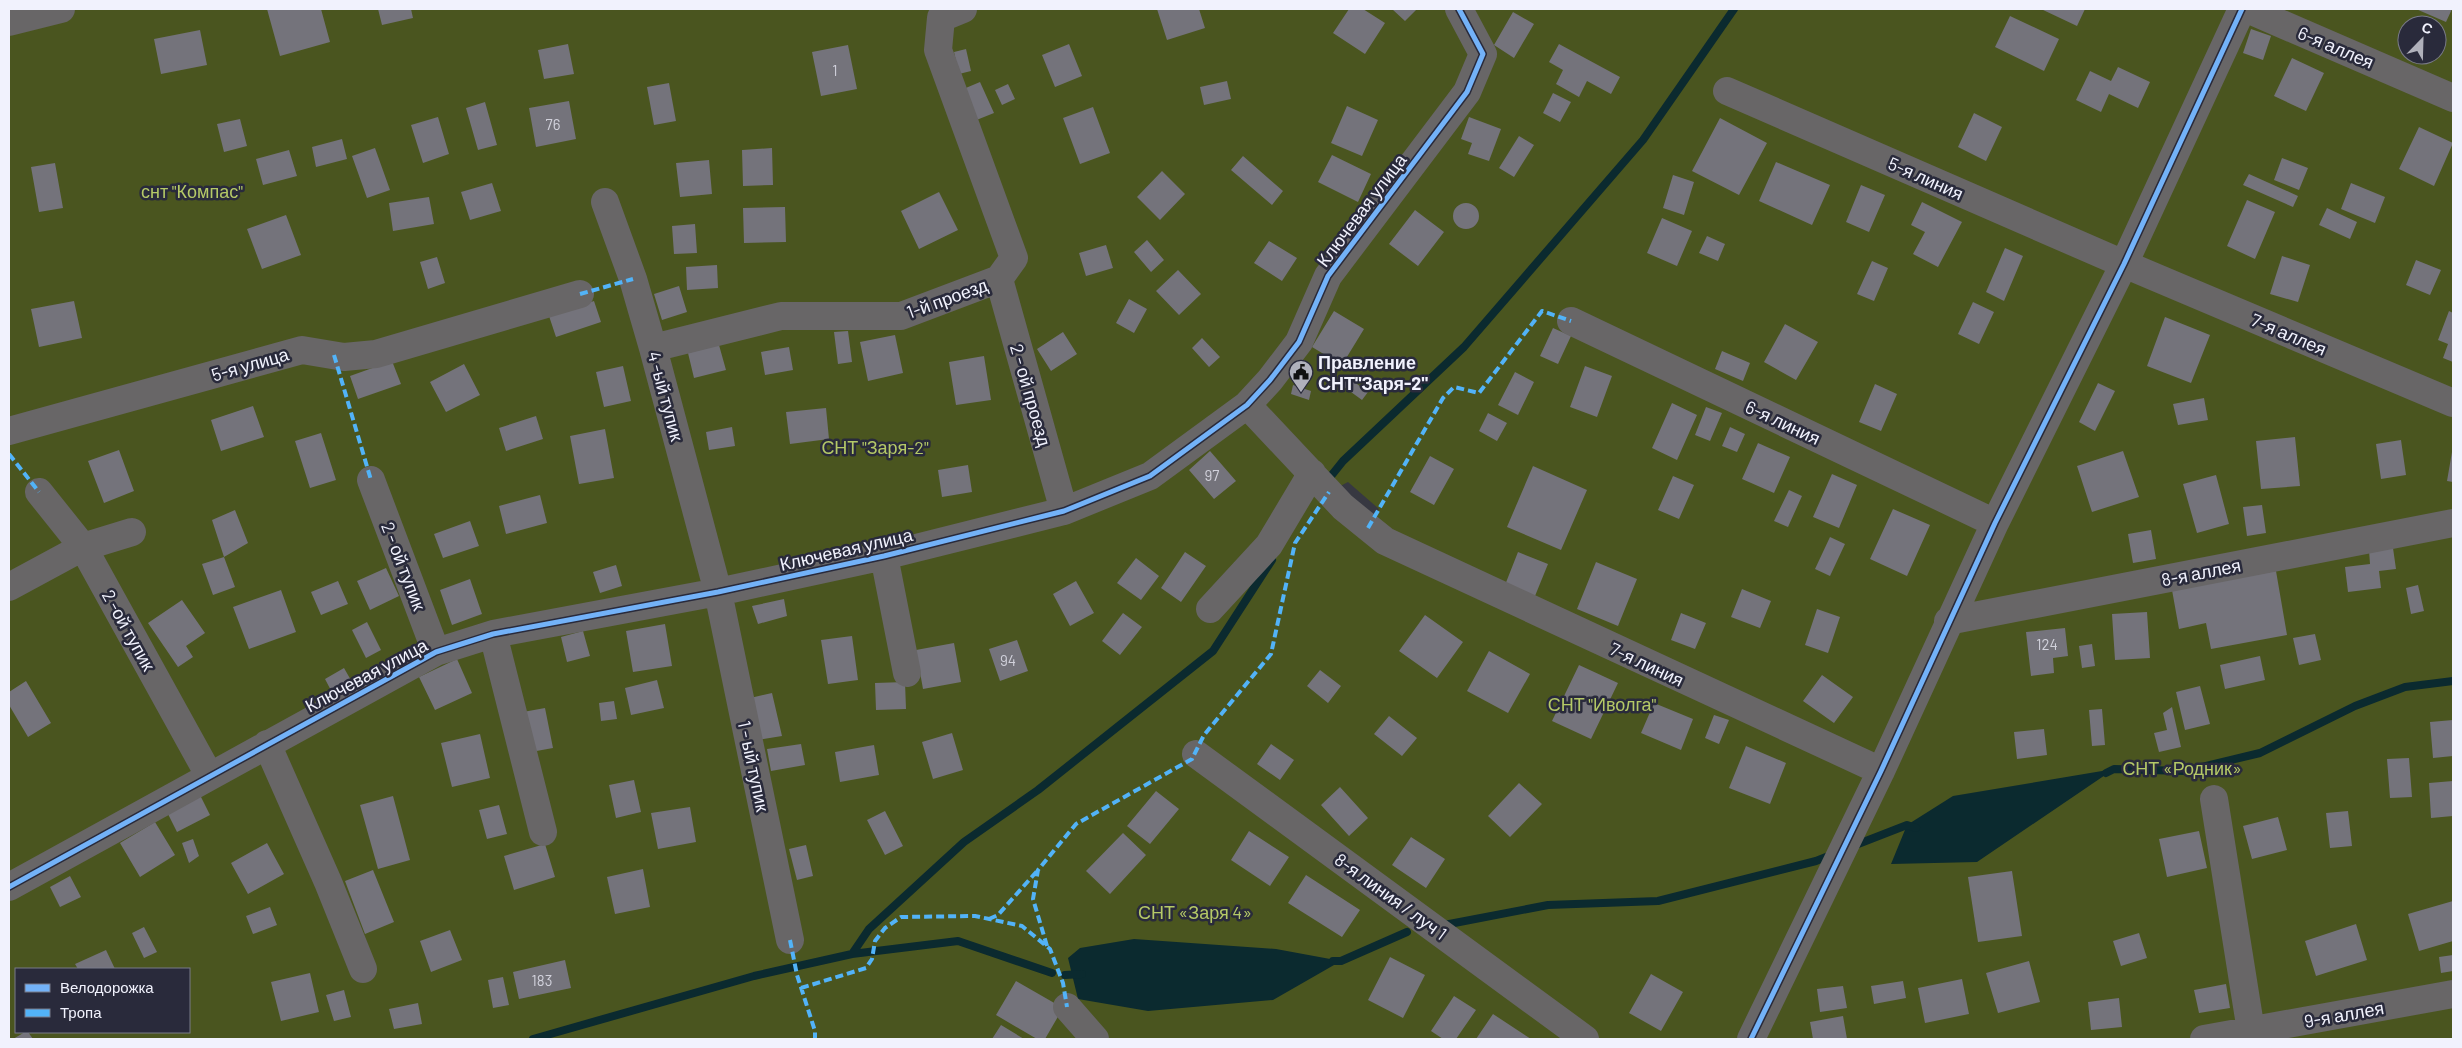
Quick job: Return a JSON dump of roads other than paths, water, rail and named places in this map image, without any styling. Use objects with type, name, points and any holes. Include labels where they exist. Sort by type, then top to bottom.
[{"type":"street","points":[[9,22],[61,9]]},
{"type":"street","name":"1-й проезд","points":[[653,348],[781,316],[901,316],[999,280],[1014,258],[938,50],[941,18],[963,9]]},
{"type":"street","name":"Ключевая улица","points":[[9,887],[209,775],[436,652],[493,634],[718,592],[884,556],[1064,511],[1150,476],[1247,405],[1299,342],[1328,276],[1468,92],[1483,54],[1460,9]]},
{"type":"street","points":[[1751,1039],[1881,772],[1948,621],[1995,522],[2124,264],[2242,9]]},
{"type":"street","name":"6-я аллея","points":[[2247,9],[2453,98]]},
{"type":"street","name":"5-я линия","points":[[1727,91],[2124,264]]},
{"type":"street","name":"4 -ый тупик","points":[[606,202],[653,348],[718,592]]},
{"type":"street","name":"7-я аллея","points":[[2124,264],[2453,403]]},
{"type":"street","name":"2 - ой проезд","points":[[999,280],[1064,511]]},
{"type":"street","name":"5-я улица","points":[[9,431],[302,350],[344,357],[376,354],[580,294]]},
{"type":"street","name":"6-я линия","points":[[1571,321],[1995,522]]},
{"type":"street","name":"7-я линия","points":[[1247,405],[1343,507],[1385,541],[1412,556],[1881,772]]},
{"type":"street","name":"2 - ой тупик","points":[[371,480],[436,652]]},
{"type":"street","points":[[1210,609],[1269,545],[1319,481]]},
{"type":"street","name":"2 -ой тупик","points":[[39,492],[83,547],[209,775]]},
{"type":"street","name":"8-я аллея","points":[[1948,621],[2453,522]]},
{"type":"street","points":[[9,587],[83,547],[132,532]]},
{"type":"street","points":[[884,556],[907,673]]},
{"type":"street","name":"1 - ый тупик","points":[[718,592],[790,940]]},
{"type":"street","points":[[493,634],[543,832]]},
{"type":"street","points":[[267,744],[328,882],[363,969]]},
{"type":"street","name":"8-я линия / луч 1","points":[[1196,754],[1585,1039]]},
{"type":"street","points":[[2214,799],[2251,1031]]},
{"type":"street","name":"9-я аллея","points":[[2204,1039],[2453,994]]},
{"type":"street","points":[[1067,1007],[1095,1039]]},
{"type":"waterway","points":[[1327,481],[1343,461],[1464,347],[1643,140],[1734,9]]},
{"type":"waterway","points":[[533,1039],[754,976],[852,954],[869,929],[964,842],[1038,790],[1213,651],[1272,560]]},
{"type":"waterway","points":[[2106,773],[2114,769],[2185,771],[2260,753],[2355,706],[2405,687],[2453,681]]},
{"type":"waterway","points":[[1853,846],[1907,825],[1916,828]]},
{"type":"waterway","points":[[1444,925],[1548,905],[1658,901],[1816,861],[1831,855]]},
{"type":"waterway","points":[[1333,961],[1341,961],[1407,932]]},
{"type":"waterway","points":[[852,954],[958,941],[1052,973]]},
{"type":"waterway","points":[[1065,975],[1082,974]]},
{"type":"place","name":"Правление СНТ\"Заря-2\"","points":[[1301,393]]},
{"type":"park label","name":"снт \"Компас\"","points":[[192,191]]},
{"type":"park label","name":"СНТ \"Заря-2\"","points":[[875,447]]},
{"type":"park label","name":"СНТ \"Иволга\"","points":[[1602,704]]},
{"type":"park label","name":"СНТ «Родник»","points":[[2182,768]]},
{"type":"park label","name":"СНТ «Заря 4»","points":[[1195,912]]}]
